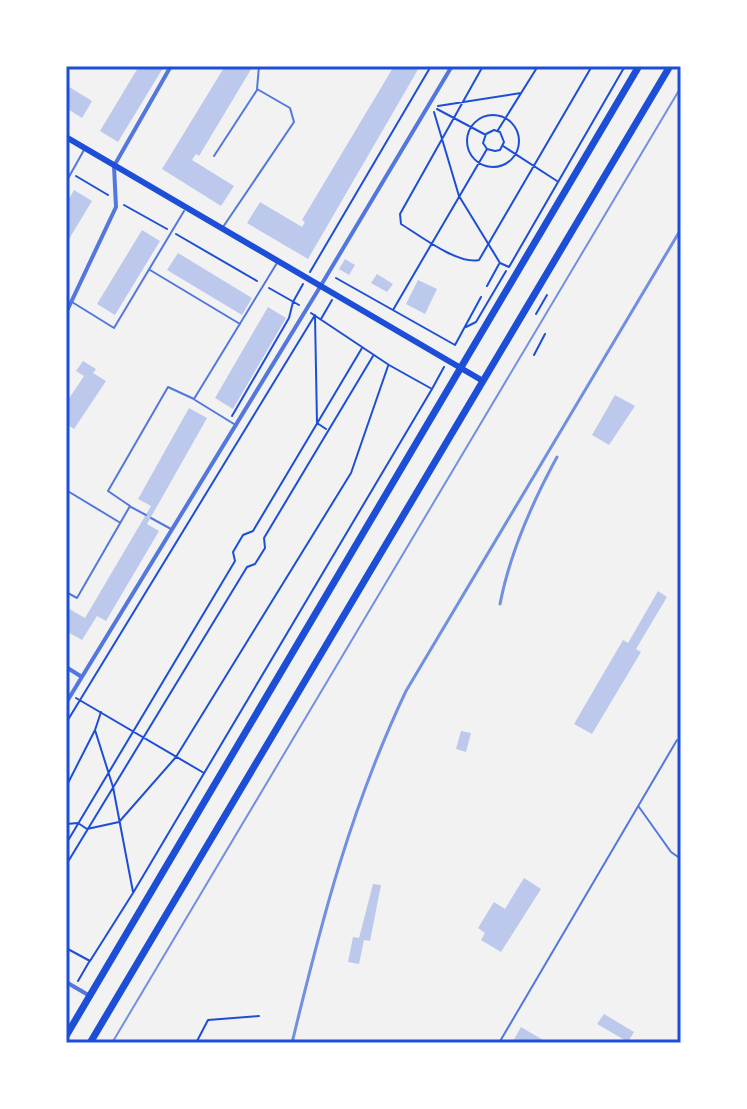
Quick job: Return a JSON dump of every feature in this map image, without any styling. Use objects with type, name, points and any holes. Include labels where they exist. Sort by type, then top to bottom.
[{"type":"main road","points":[[66,1036],[639,66]]},
{"type":"main road","points":[[90,1043],[670,66]]},
{"type":"main road","points":[[66,137],[483,381]]},
{"type":"street","points":[[66,313],[97,252],[117,201],[114,166],[171,66]]},
{"type":"street","points":[[66,703],[452,66]]},
{"type":"street","points":[[66,667],[82,677]]},
{"type":"street","points":[[66,982],[90,996]]},
{"type":"lane","points":[[214,156],[257,89],[259,66]]},
{"type":"lane","points":[[223,228],[294,122],[290,108],[257,89]]},
{"type":"lane","points":[[66,182],[85,149]]},
{"type":"lane","points":[[66,170],[71,173]]},
{"type":"lane","points":[[72,302],[114,328],[186,206]]},
{"type":"lane","points":[[194,399],[278,262]]},
{"type":"lane","points":[[149,269],[240,324]]},
{"type":"lane","points":[[146,515],[108,491],[168,387],[194,399],[236,426]]},
{"type":"lane","points":[[66,490],[120,523]]},
{"type":"lane","points":[[66,592],[77,598],[130,506]]},
{"type":"lane","points":[[151,518],[172,530]]},
{"type":"lane","points":[[499,1043],[677,740]]},
{"type":"lane","points":[[638,806],[671,852],[681,859]]},
{"type":"path","points":[[293,302],[431,66]]},
{"type":"path","points":[[483,66],[400,214],[401,224],[471,262],[479,260],[592,66]]},
{"type":"path","points":[[433,107],[486,134],[497,131],[538,66]]},
{"type":"path","points":[[464,329],[476,322],[625,66]]},
{"type":"path","points":[[425,120],[433,107],[521,93]]},
{"type":"path","points":[[433,107],[459,196],[500,263],[509,267]]},
{"type":"path","points":[[487,116],[505,118],[513,124],[519,137],[515,155],[500,166],[479,163],[468,147],[471,127],[487,116]]},
{"type":"path","points":[[497,131],[502,136],[502,146]]},
{"type":"path","points":[[486,134],[483,143],[487,149],[495,151],[502,146]]},
{"type":"path","points":[[502,146],[557,181]]},
{"type":"path","points":[[392,311],[487,149]]},
{"type":"path","points":[[71,173],[315,315],[373,355],[432,389],[75,987]]},
{"type":"path","points":[[487,286],[500,263]]},
{"type":"path","points":[[332,276],[455,345],[481,297]]},
{"type":"path","points":[[536,314],[547,295]]},
{"type":"path","points":[[315,315],[317,423]]},
{"type":"path","points":[[66,723],[315,315]]},
{"type":"path","points":[[534,355],[545,334]]},
{"type":"path","points":[[66,844],[235,561],[233,552],[243,535],[253,531],[363,347]]},
{"type":"path","points":[[66,865],[247,567],[255,564],[265,548],[264,538],[373,355]]},
{"type":"path","points":[[66,824],[78,823],[87,829],[119,822],[176,757],[351,473],[389,365]]},
{"type":"path","points":[[317,423],[328,430]]},
{"type":"path","points":[[80,700],[204,773]]},
{"type":"path","points":[[66,787],[101,712]]},
{"type":"path","points":[[95,730],[113,787],[133,893]]},
{"type":"path","points":[[66,948],[90,961]]},
{"type":"path","points":[[196,1043],[208,1020],[259,1016]]},
{"type":"building","points":[[139,66],[163,68],[118,142],[100,131]]},
{"type":"building","points":[[225,66],[253,66],[199,156],[196,154],[192,160],[234,186],[221,206],[162,169]]},
{"type":"building","points":[[394,66],[420,66],[308,259],[247,223],[260,202],[302,227],[305,222],[302,220]]},
{"type":"building","points":[[66,85],[92,101],[82,118],[66,108]]},
{"type":"building","points":[[74,190],[92,201],[66,244],[66,204]]},
{"type":"building","points":[[142,230],[160,241],[115,315],[97,304]]},
{"type":"building","points":[[178,253],[252,298],[242,315],[167,270]]},
{"type":"building","points":[[345,259],[355,265],[349,275],[339,269]]},
{"type":"building","points":[[377,274],[393,284],[387,292],[371,283]]},
{"type":"building","points":[[418,280],[437,289],[425,314],[406,304]]},
{"type":"building","points":[[268,307],[286,318],[233,409],[215,398]]},
{"type":"building","points":[[83,361],[96,369],[93,373],[106,381],[74,429],[66,424],[66,403],[84,376],[76,371]]},
{"type":"building","points":[[615,395],[635,406],[609,445],[592,435]]},
{"type":"building","points":[[189,408],[207,418],[147,524],[159,531],[106,621],[97,616],[82,640],[66,631],[66,607],[85,618],[151,506],[138,499]]},
{"type":"building","points":[[658,591],[667,597],[636,649],[641,652],[592,734],[574,724],[623,640],[628,643]]},
{"type":"building","points":[[461,731],[471,733],[466,752],[456,749]]},
{"type":"building","points":[[524,878],[541,889],[501,952],[481,940],[485,933],[478,928],[494,902],[505,909]]},
{"type":"building","points":[[373,884],[381,885],[370,941],[364,940],[359,964],[348,962],[353,937],[359,938]]},
{"type":"building","points":[[604,1014],[634,1032],[628,1042],[597,1024]]},
{"type":"building","points":[[521,1027],[548,1043],[512,1043]]},
{"type":"tram line","points":[[112,1043],[681,87]]},
{"type":"railway","points":[[292,1043],[340,864],[369,778],[406,691],[681,229]]},
{"type":"railway","points":[[500,604],[523,528],[557,457]]}]
